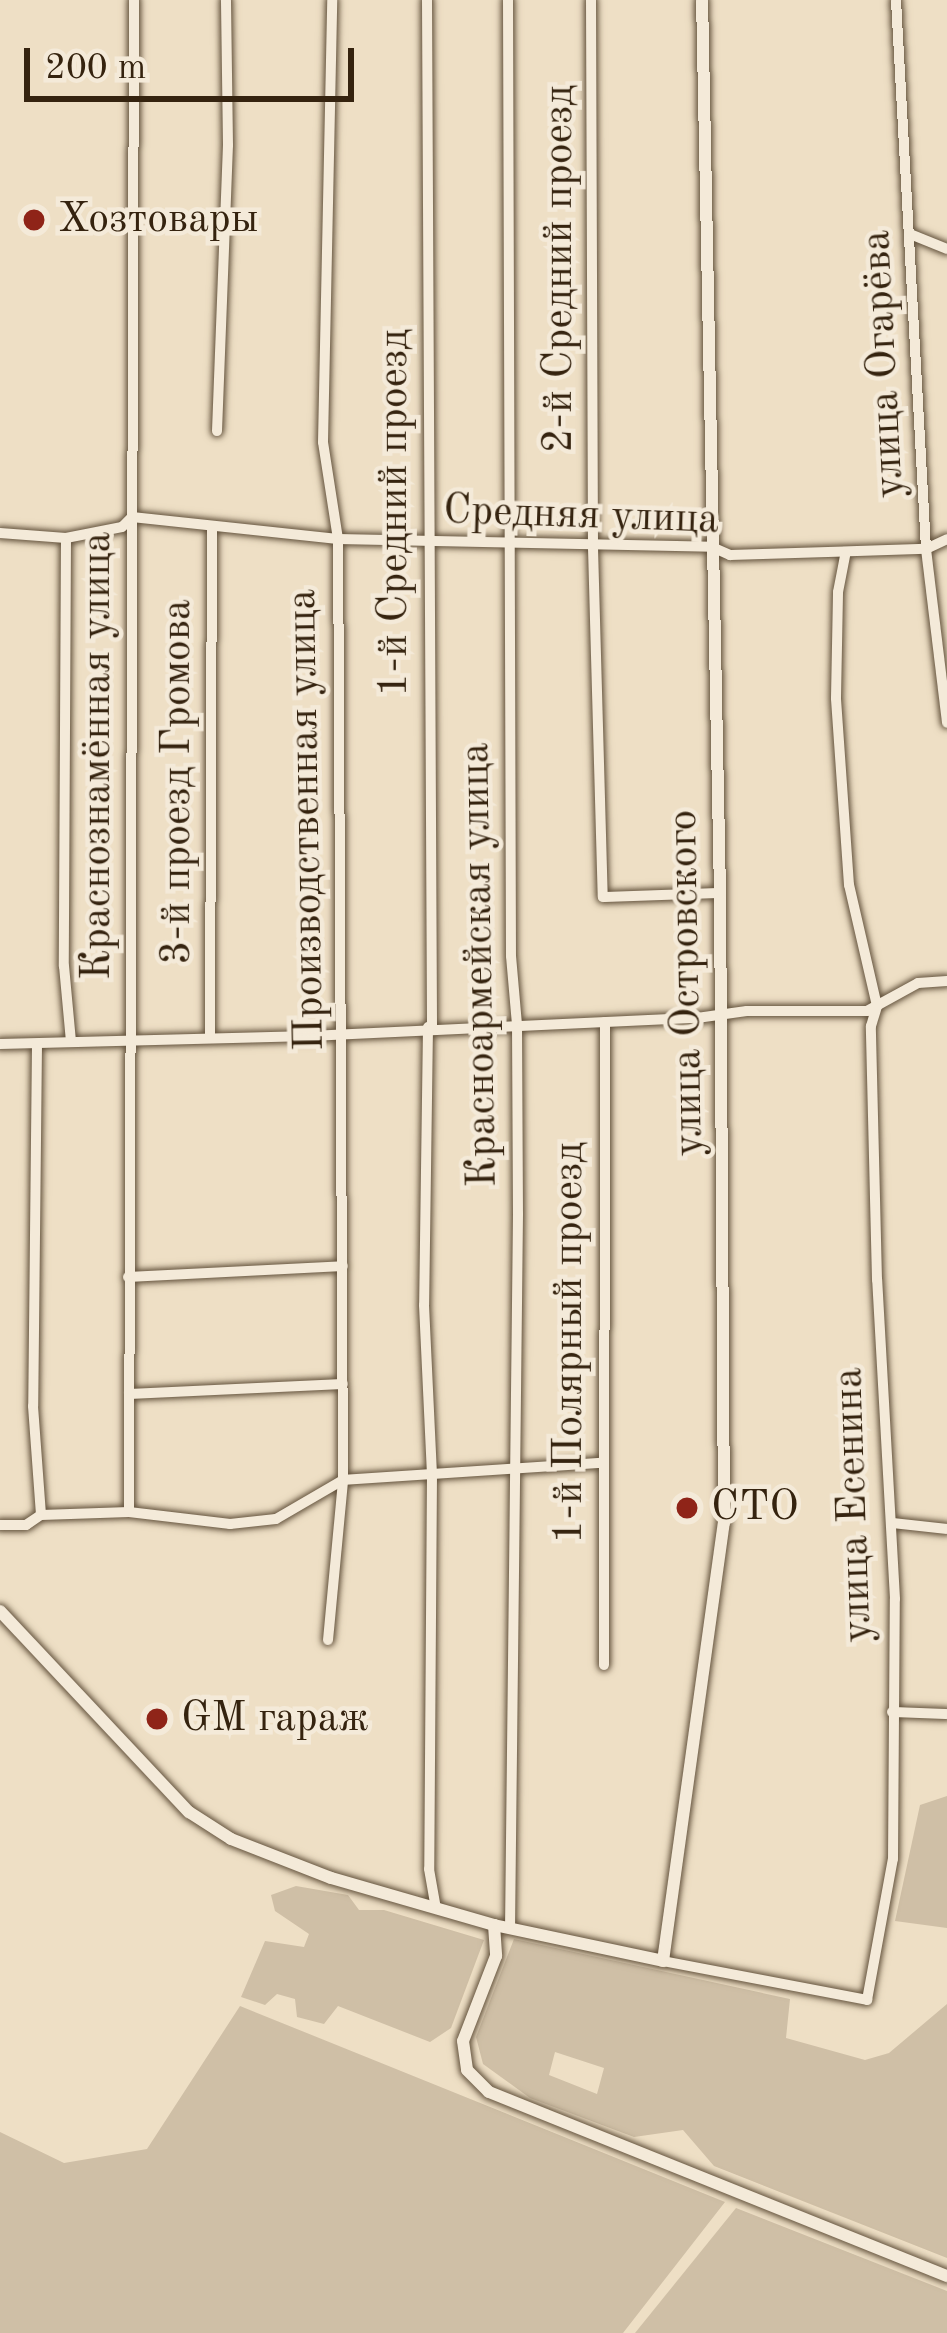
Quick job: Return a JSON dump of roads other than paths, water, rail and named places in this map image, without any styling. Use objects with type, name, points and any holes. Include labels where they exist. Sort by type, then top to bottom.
[{"type":"street","name":"Краснознамённая улица","points":[[129,1512],[134,0]]},
{"type":"street","points":[[217,431],[229,145],[226,0]]},
{"type":"street","name":"Производственная улица","points":[[328,1640],[343,1480],[338,539],[323,442],[332,0]]},
{"type":"street","name":"1-й Средний проезд","points":[[428,0],[430,1026],[424,1305],[432,1474],[429,1869],[436,1908]]},
{"type":"street","name":"Красноармейская улица","points":[[508,0],[511,956],[517,1024],[511,1469],[516,1634],[510,1928]]},
{"type":"street","name":"2-й Средний проезд","points":[[591,0],[593,548],[603,897],[720,893]]},
{"type":"street","name":"улица Островского","points":[[663,1961],[724,1523],[722,1016],[702,0]]},
{"type":"street","name":"улица Огарёва","points":[[896,0],[926,549],[947,723]]},
{"type":"street","points":[[910,234],[947,249]]},
{"type":"street","name":"Средняя улица","points":[[0,533],[66,538],[122,527],[132,517],[338,539],[712,548],[730,555],[845,555],[926,549],[947,539]]},
{"type":"street","name":"3-й проезд Громова","points":[[210,1038],[212,526]]},
{"type":"street","points":[[66,538],[64,966],[70,1042]]},
{"type":"street","name":"улица Есенина","points":[[663,1961],[867,2000],[893,1859],[893,1523],[878,1280],[871,1026],[877,1006],[849,884],[836,698],[838,592],[845,555]]},
{"type":"street","points":[[0,1044],[605,1022],[747,1011],[867,1011],[918,982],[947,981]]},
{"type":"street","name":"1-й Полярный проезд","points":[[604,1665],[600,1463],[605,1022]]},
{"type":"street","points":[[37,1043],[33,1406],[41,1515]]},
{"type":"street","points":[[128,1277],[343,1266]]},
{"type":"street","points":[[129,1394],[343,1384]]},
{"type":"street","points":[[0,1525],[26,1525],[41,1515],[129,1512],[230,1524],[276,1519],[343,1480],[600,1463]]},
{"type":"street","points":[[893,1523],[947,1528]]},
{"type":"street","points":[[0,1611],[189,1812],[231,1839],[291,1863],[494,1925],[663,1961]]},
{"type":"street","points":[[892,1712],[947,1714]]},
{"type":"street","points":[[494,1925],[496,1956],[463,2041],[467,2070],[489,2092],[947,2276]]},
{"type":"place","name":"Хозтовары","points":[[34,220]]},
{"type":"place","name":"СТО","points":[[687,1508]]},
{"type":"place","name":"GM гараж","points":[[157,1719]]}]
